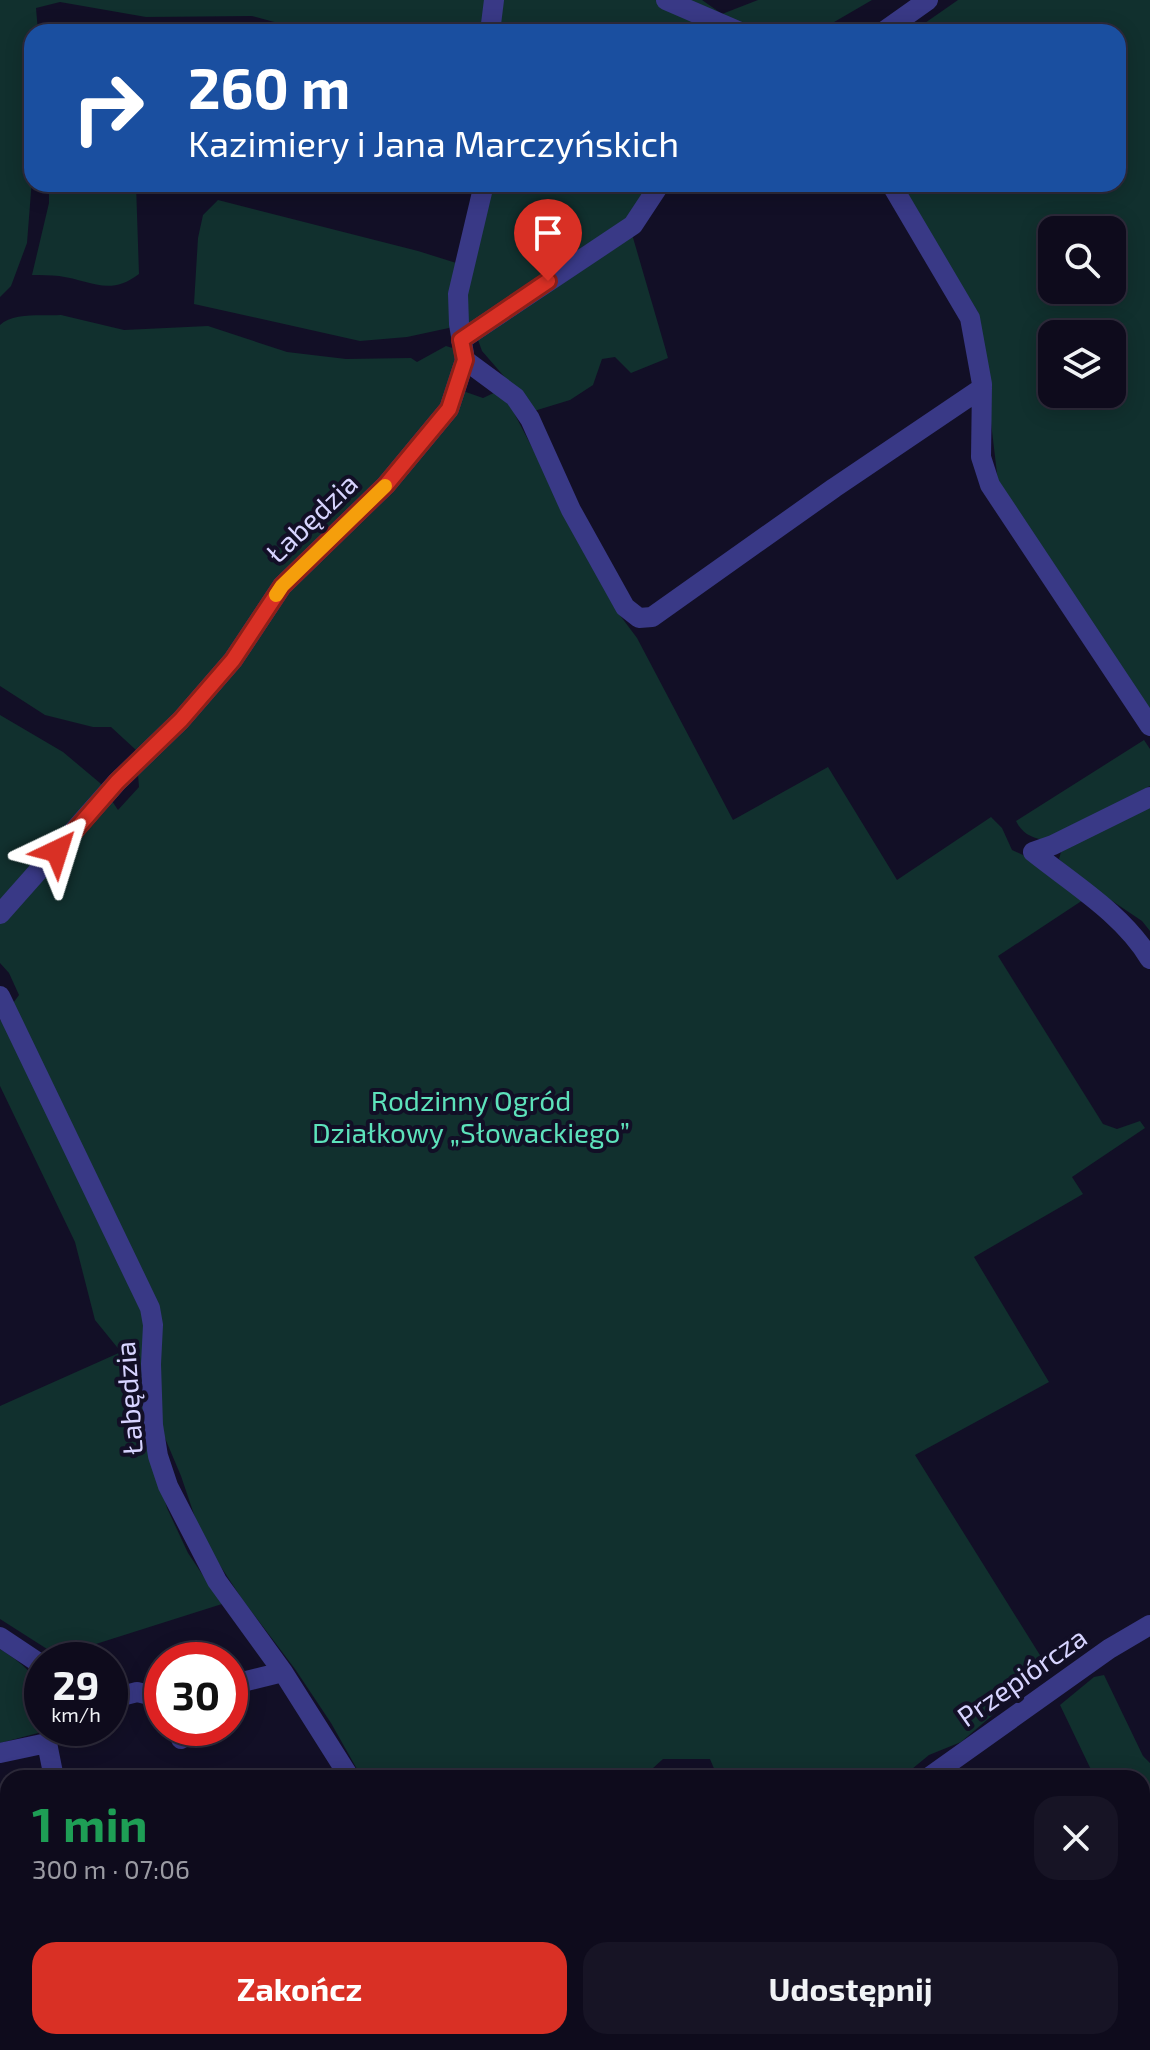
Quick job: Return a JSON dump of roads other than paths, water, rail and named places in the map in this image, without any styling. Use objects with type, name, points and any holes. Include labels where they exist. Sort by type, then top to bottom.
[{"type":"street","points":[[491,24],[494,0]]},
{"type":"street","points":[[666,0],[722,24]]},
{"type":"street","points":[[894,24],[928,0]]},
{"type":"street","name":"Łabędzia","points":[[0,914],[117,782],[181,720],[233,660],[282,586],[386,485],[449,409],[463,350],[458,294],[482,192]]},
{"type":"street","points":[[655,192],[633,225],[463,350],[515,397],[530,419],[571,510],[625,607],[639,618],[652,617],[982,388]]},
{"type":"street","points":[[896,192],[965,305],[975,336],[982,388],[981,457],[990,485],[1150,726]]},
{"type":"street","points":[[1150,797],[1033,852],[1120,921],[1139,940],[1150,959]]},
{"type":"street","name":"Łabędzia","points":[[1,1002],[150,1308],[153,1325],[153,1425],[158,1456],[168,1486],[217,1581],[283,1672],[345,1770]]},
{"type":"street","name":"Przepiórcza","points":[[939,1770],[1109,1649],[1150,1625]]},
{"type":"street","points":[[0,1637],[24,1653]]},
{"type":"street","points":[[248,1681],[283,1672]]},
{"type":"street","points":[[0,1753],[24,1745]]},
{"type":"street","points":[[52,1746],[53,1770]]},
{"type":"park label","name":"Rodzinny Ogród Działkowy „Słowackiego”","points":[[471,1117]]}]
